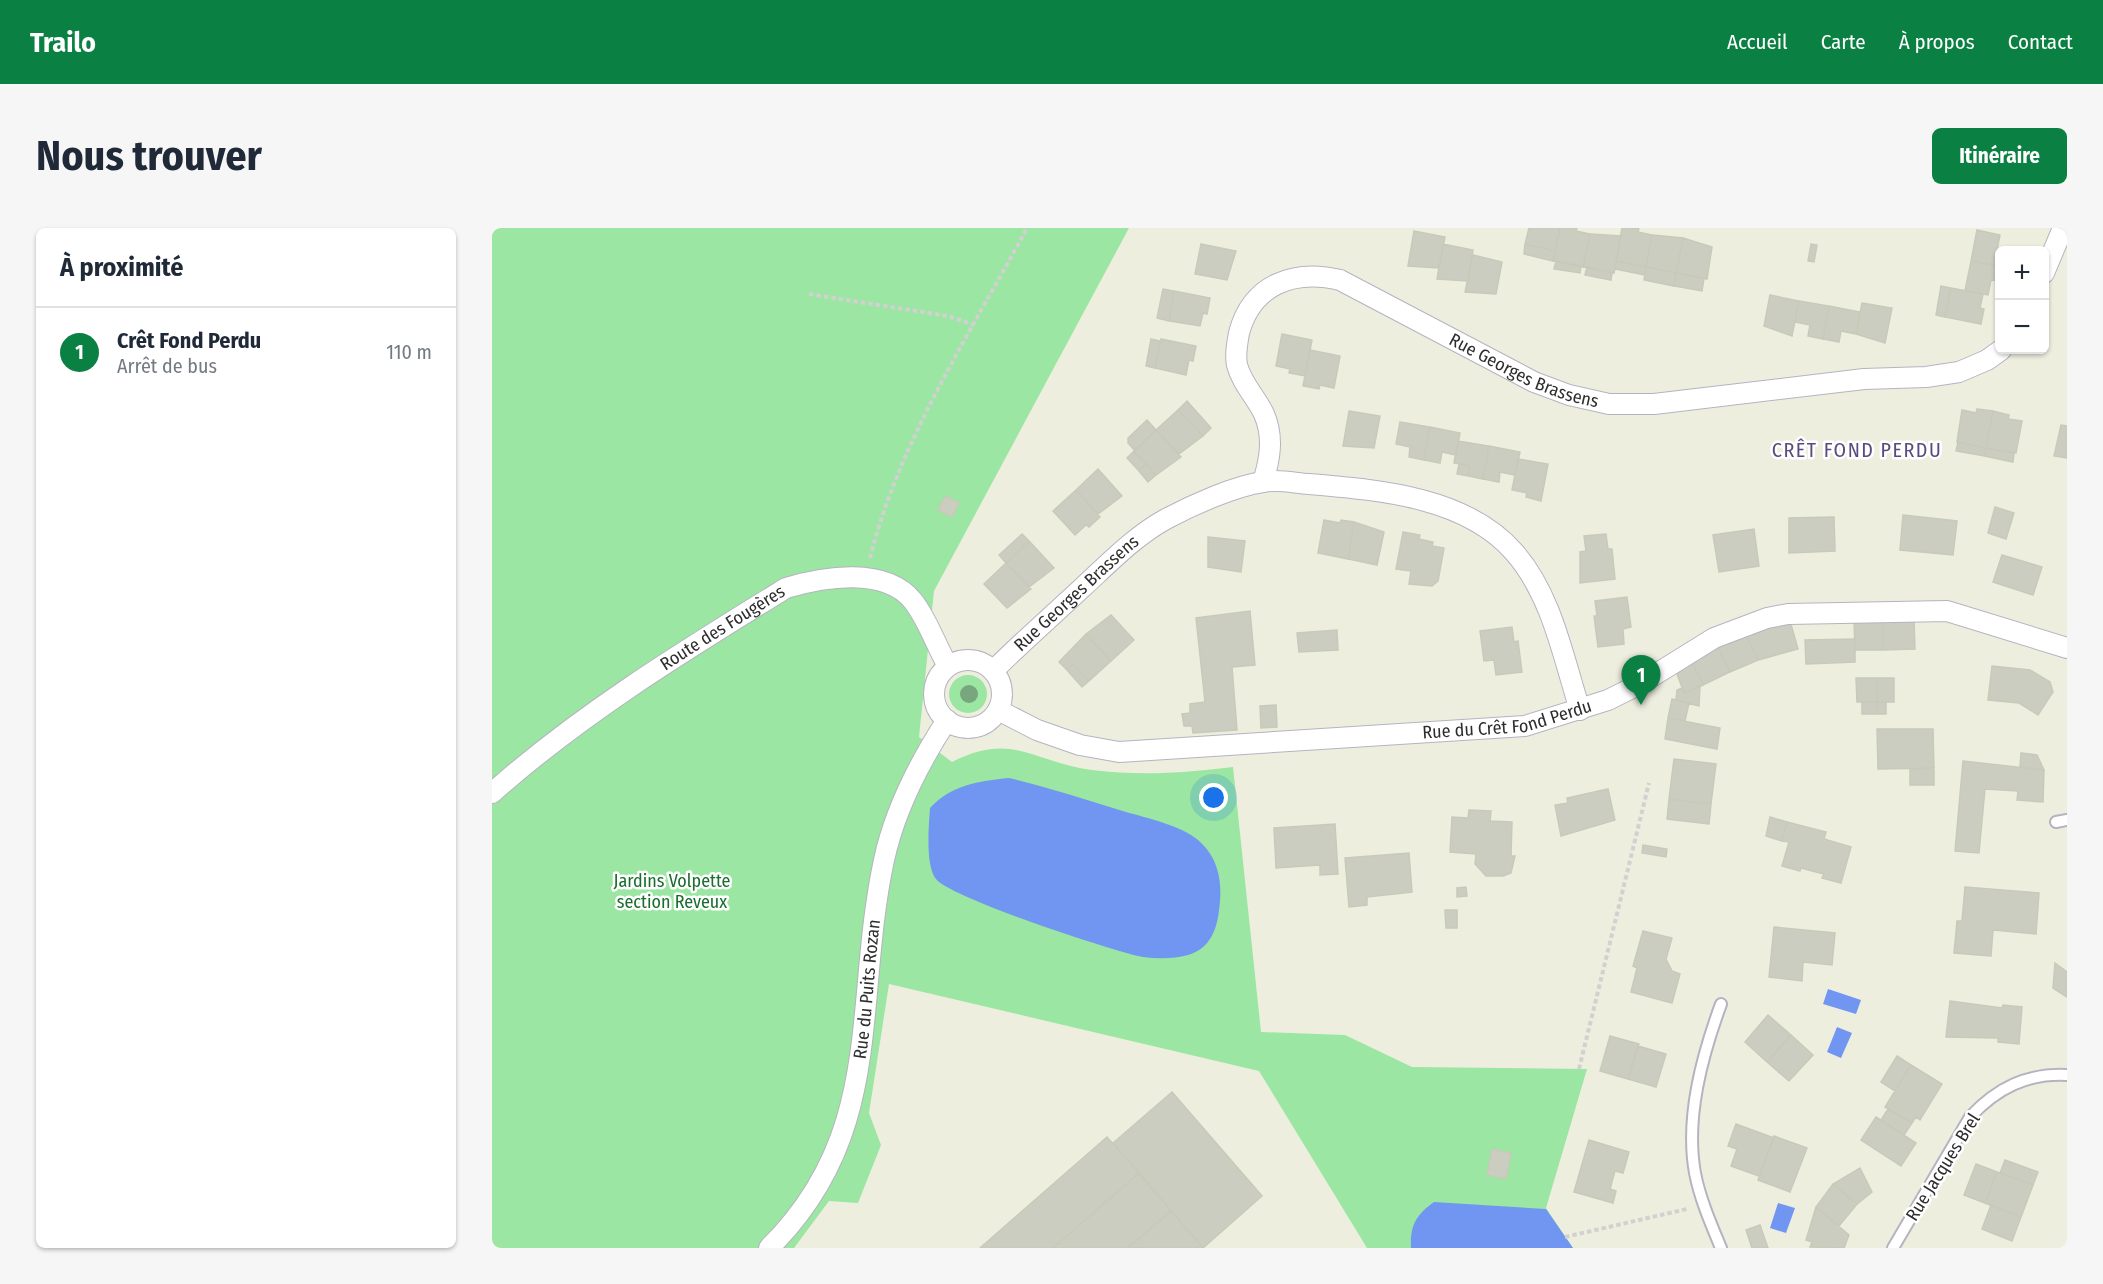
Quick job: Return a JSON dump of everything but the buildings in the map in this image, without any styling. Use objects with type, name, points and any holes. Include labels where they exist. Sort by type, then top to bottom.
[{"type":"street","points":[[2049,261],[2063,228]]},
{"type":"street","name":"Rue Georges Brassens","points":[[1263,482],[1270,459],[1270,437],[1264,414],[1246,386],[1237,365],[1236,345],[1242,324],[1254,301],[1273,286],[1295,277],[1318,275],[1340,280],[1534,382],[1569,395],[1609,404],[1654,404],[1864,379],[1937,375],[1959,372],[1995,354]]},
{"type":"street","name":"Rue Georges Brassens","points":[[993,671],[1146,532],[1184,510],[1263,482],[1341,486],[1438,505],[1477,522],[1513,551],[1535,582],[1551,617],[1580,710]]},
{"type":"street","name":"Route des Fougères","points":[[492,793],[561,734],[659,666],[786,588],[828,578],[865,579],[890,583],[912,600],[948,666]]},
{"type":"street","name":"Rue du Crêt Fond Perdu","points":[[998,710],[1037,730],[1080,745],[1119,752],[1525,726],[1580,710],[1640,684],[1714,638],[1767,618],[1788,614],[1947,611],[2067,648]]},
{"type":"street","points":[[976,661],[993,671],[1001,685],[998,710],[992,718],[975,727],[965,728],[947,720],[940,712],[934,693],[941,674],[948,666],[957,662],[976,661]]},
{"type":"street","name":"Rue du Puits Rozan","points":[[769,1248],[791,1226],[815,1191],[846,1126],[856,1086],[884,861],[905,794],[947,720]]},
{"type":"lane","points":[[1721,1004],[1707,1045],[1692,1135],[1696,1174],[1704,1205],[1721,1248]]},
{"type":"lane","name":"Rue Jacques Brel","points":[[1893,1248],[1970,1117],[1983,1103],[2016,1082],[2067,1075]]},
{"type":"path","points":[[865,579],[892,485],[922,420],[1027,228]]},
{"type":"path","points":[[809,294],[938,314],[975,325]]},
{"type":"path","points":[[1579,1069],[1649,783]]},
{"type":"path","points":[[1565,1237],[1704,1205]]},
{"type":"green space","name":"Jardins Volpette section Reveux","points":[[492,228],[1129,228],[934,591],[919,737],[952,762],[973,753],[991,749],[1007,749],[1022,751],[1071,766],[1110,772],[1162,773],[1233,767],[1261,1032],[1345,1035],[1412,1067],[1587,1069],[1546,1208],[1573,1248],[1367,1248],[1259,1071],[889,984],[869,1113],[881,1145],[858,1203],[829,1201],[794,1248],[492,1248]]},
{"type":"green space","points":[[968,675],[981,681],[987,694],[981,707],[968,713],[955,707],[949,694],[955,681]]},
{"type":"water","points":[[1009,778],[1164,823],[1198,840],[1211,855],[1220,881],[1218,917],[1207,943],[1196,952],[1183,956],[1143,957],[1068,935],[1000,910],[948,888],[936,879],[929,855],[930,808],[956,789],[976,783]]},
{"type":"water","points":[[1828,989],[1861,1000],[1856,1014],[1823,1004]]},
{"type":"water","points":[[1837,1027],[1852,1033],[1841,1058],[1827,1052]]},
{"type":"water","points":[[1434,1202],[1546,1209],[1573,1248],[1411,1248],[1415,1221]]},
{"type":"water","points":[[1778,1203],[1795,1208],[1786,1233],[1770,1228]]},
{"type":"place","name":"Crêt Fond Perdu","points":[[1641,705]]},
{"type":"district","name":"CRÊT FOND PERDU","points":[[1857,450]]}]
